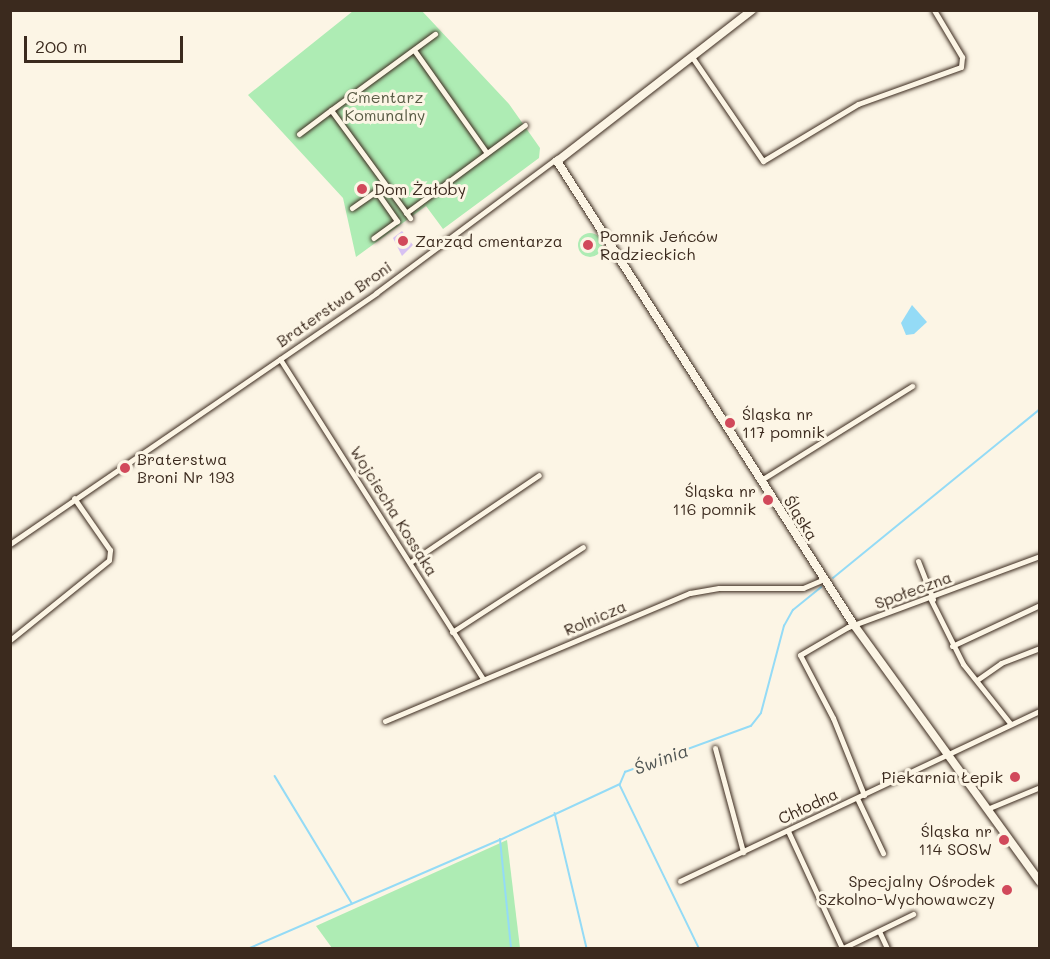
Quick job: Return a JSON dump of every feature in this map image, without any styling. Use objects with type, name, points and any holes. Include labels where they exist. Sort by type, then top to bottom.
[{"type":"street","name":"Braterstwa Broni","points":[[10,544],[280,359],[557,158],[752,10]]},
{"type":"street","points":[[692,57],[762,161],[858,104],[961,67],[963,57],[934,10]]},
{"type":"street","points":[[299,134],[435,34]]},
{"type":"street","points":[[414,50],[487,153]]},
{"type":"street","points":[[331,110],[407,215]]},
{"type":"street","points":[[374,238],[525,125]]},
{"type":"street","name":"Śląska","points":[[557,158],[854,625],[1040,882]]},
{"type":"street","points":[[352,208],[385,185]]},
{"type":"street","points":[[376,191],[398,220]]},
{"type":"street","name":"Wojciecha Kossaka","points":[[280,359],[412,561],[483,679]]},
{"type":"street","points":[[761,480],[912,386]]},
{"type":"street","points":[[412,561],[539,475]]},
{"type":"street","points":[[10,640],[108,560],[110,550],[74,498]]},
{"type":"street","points":[[453,632],[583,548]]},
{"type":"street","name":"Społeczna","points":[[864,795],[833,718],[800,656],[854,625],[932,599],[1040,556]]},
{"type":"street","points":[[918,561],[952,646],[1010,723]]},
{"type":"street","name":"Rolnicza","points":[[385,721],[697,591],[803,588],[824,579]]},
{"type":"street","points":[[952,646],[1040,605]]},
{"type":"street","points":[[977,680],[1001,663],[1040,648]]},
{"type":"street","name":"Chłodna","points":[[680,881],[864,795],[1010,723],[1040,711]]},
{"type":"street","points":[[715,748],[743,852]]},
{"type":"street","points":[[987,809],[1040,787]]},
{"type":"street","points":[[857,798],[883,853]]},
{"type":"street","points":[[788,831],[843,948],[913,914]]},
{"type":"street","points":[[879,931],[886,948]]},
{"type":"green space","name":"Cmentarz Komunalny","points":[[353,11],[422,11],[509,104],[540,148],[539,158],[443,229],[426,206],[356,257],[343,198],[248,95]]},
{"type":"green space","points":[[590,233],[598,237],[602,245],[598,253],[590,257],[582,253],[578,245],[582,237]]},
{"type":"green space","points":[[507,840],[520,948],[332,948],[316,926]]},
{"type":"water","points":[[912,305],[927,322],[914,334],[906,335],[901,323]]},
{"type":"building","name":"Zarząd cmentarza","points":[[402,231],[413,245],[402,256],[393,238]]},
{"type":"waterway","name":"Świnia","points":[[833,578],[1040,409]]},
{"type":"waterway","name":"Świnia","points":[[511,948],[500,840],[620,784],[625,772],[751,726],[761,713],[784,626],[793,610],[821,587]]},
{"type":"waterway","points":[[275,776],[352,903]]},
{"type":"waterway","points":[[620,785],[699,948]]},
{"type":"waterway","points":[[555,813],[587,948]]},
{"type":"waterway","points":[[250,948],[500,840]]},
{"type":"place","name":"Dom Żałoby","points":[[362,189]]},
{"type":"place","name":"Zarząd cmentarza","points":[[403,241]]},
{"type":"place","name":"Pomnik Jeńców Radzieckich","points":[[588,245]]},
{"type":"place","name":"Śląska nr 117 pomnik","points":[[730,423]]},
{"type":"place","name":"Braterstwa Broni Nr 193","points":[[125,468]]},
{"type":"place","name":"Śląska nr 116 pomnik","points":[[768,500]]},
{"type":"place","name":"Piekarnia Łepik","points":[[1015,777]]},
{"type":"place","name":"Śląska nr 114 SOSW","points":[[1004,840]]},
{"type":"place","name":"Specjalny Ośrodek Szkolno-Wychowawczy","points":[[1007,890]]}]
